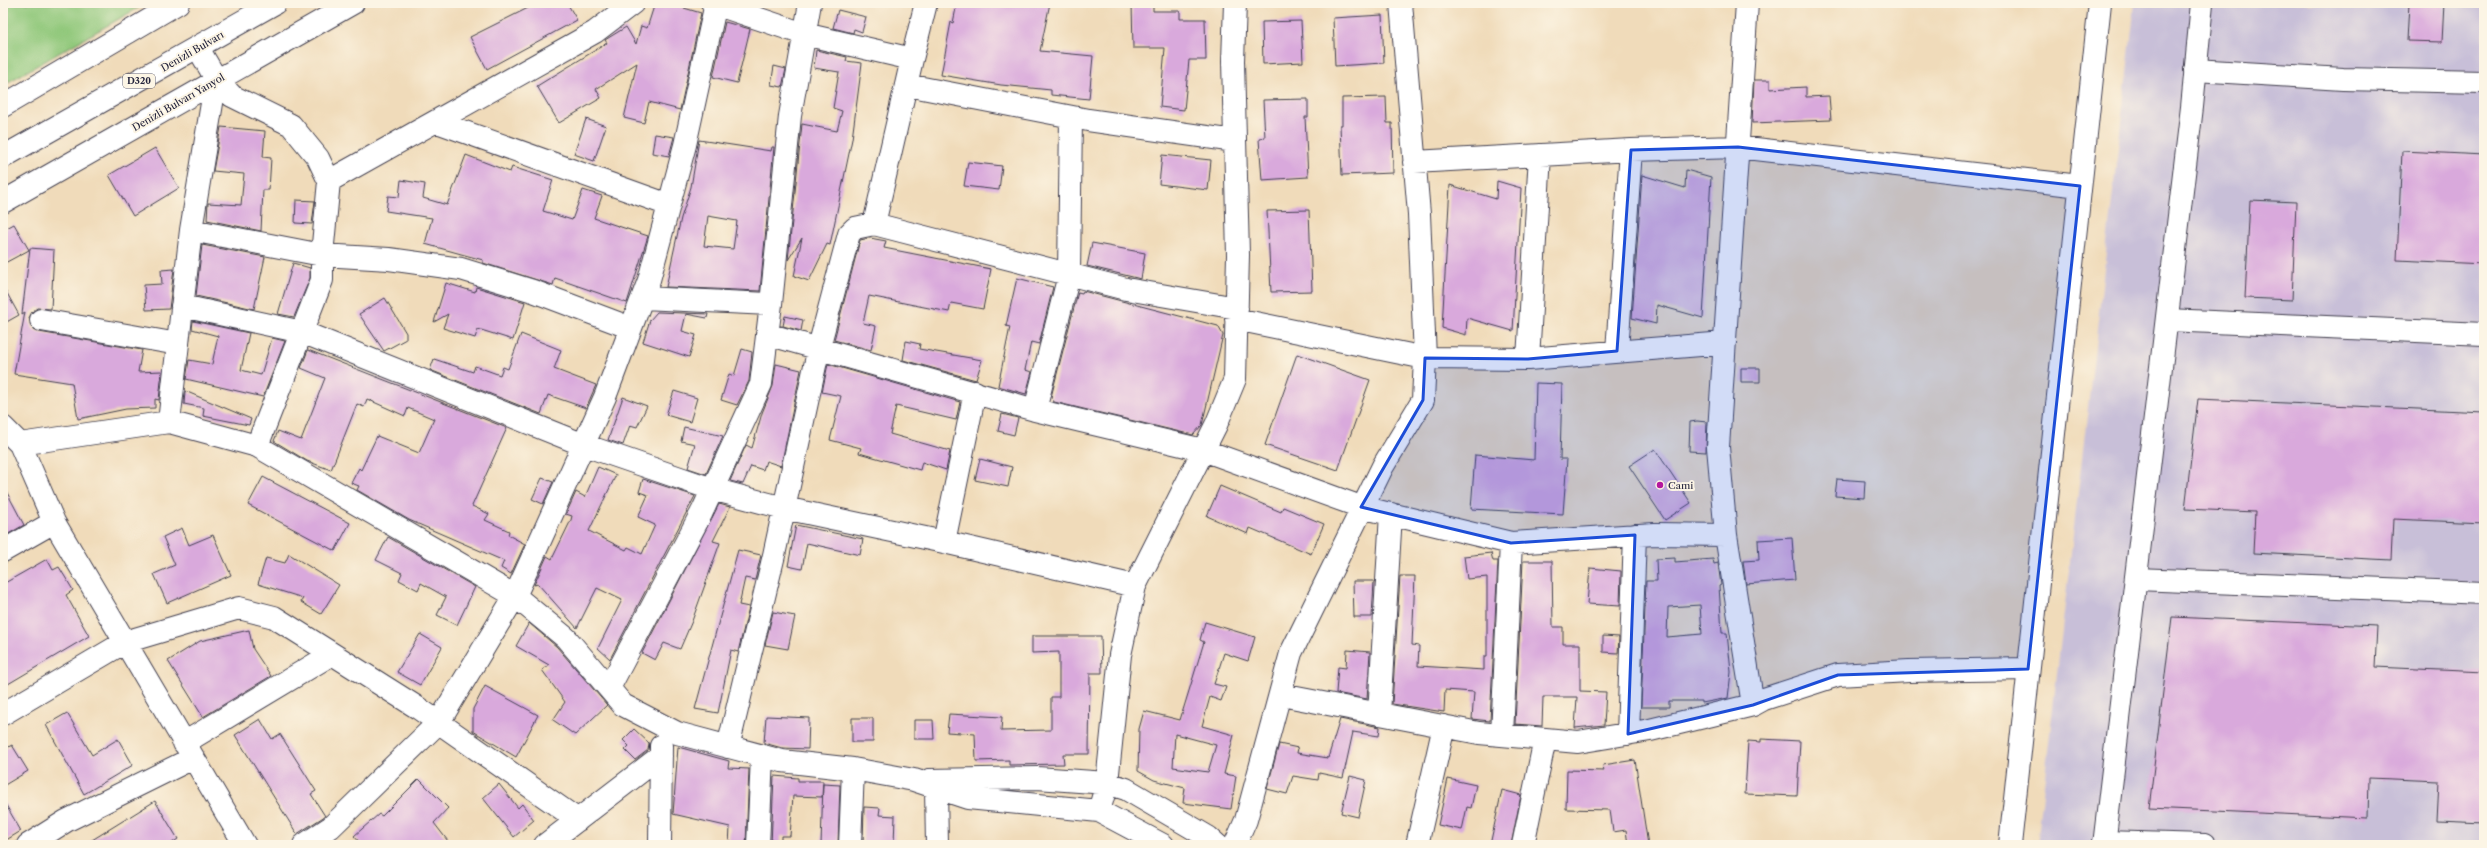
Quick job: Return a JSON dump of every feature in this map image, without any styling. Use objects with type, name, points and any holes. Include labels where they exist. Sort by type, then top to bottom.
[{"type":"main road","points":[[3,106],[178,3]]},
{"type":"main road","name":"Denizli Bulvarı","points":[[3,157],[198,48],[275,3]]},
{"type":"main road","name":"Denizli Bulvarı Yanyol","points":[[3,202],[216,79],[354,3]]},
{"type":"main road","points":[[329,181],[437,122],[595,32],[632,3]]},
{"type":"main road","points":[[304,845],[331,826],[439,722],[515,596],[605,397],[643,298],[685,145],[715,3],[804,34],[912,59]]},
{"type":"main road","points":[[609,688],[712,489],[761,384],[771,304],[790,116],[810,3]]},
{"type":"main road","points":[[874,224],[926,3]]},
{"type":"main road","points":[[1099,811],[1107,783],[1120,655],[1135,586],[1203,450],[1235,379],[1235,141],[1233,61],[1235,3]]},
{"type":"main road","points":[[1235,845],[1246,820],[1291,652],[1361,507],[1383,466],[1423,400],[1425,358],[1414,162],[1401,3]]},
{"type":"main road","points":[[1746,3],[1718,447],[1726,534],[1753,706]]},
{"type":"main road","points":[[2010,845],[2100,3]]},
{"type":"main road","points":[[2202,3],[2104,844],[2205,845]]},
{"type":"main road","points":[[198,48],[216,79],[232,96],[291,125],[318,158],[329,181],[322,255],[322,280],[257,446]]},
{"type":"main road","points":[[2195,70],[2343,79],[2484,82]]},
{"type":"main road","points":[[169,422],[191,230],[216,79]]},
{"type":"main road","points":[[907,85],[1072,117],[1235,141]]},
{"type":"main road","points":[[1035,410],[1069,276],[1072,117]]},
{"type":"main road","points":[[437,122],[669,205]]},
{"type":"main road","points":[[1414,162],[1631,150],[1738,148],[2080,186]]},
{"type":"main road","points":[[1617,350],[1631,150]]},
{"type":"main road","points":[[1528,359],[1540,155]]},
{"type":"main road","points":[[728,747],[784,508],[819,347],[850,234],[854,228],[874,224],[1069,276],[1425,358],[1528,359],[1617,350],[1725,343]]},
{"type":"main road","points":[[191,230],[322,255],[389,259],[461,268],[533,291],[631,328]]},
{"type":"main road","points":[[643,298],[771,304]]},
{"type":"main road","points":[[182,306],[302,332],[584,445],[712,489],[784,508],[944,542],[1135,586]]},
{"type":"main road","points":[[42,320],[178,344]]},
{"type":"main road","points":[[2166,320],[2484,334]]},
{"type":"main road","points":[[767,334],[819,347],[1035,410],[1203,450],[1361,507],[1511,543],[1635,535],[1726,534]]},
{"type":"main road","points":[[944,542],[974,392]]},
{"type":"main road","points":[[20,444],[169,422],[257,446],[515,596],[566,638],[623,705],[677,733],[782,762],[853,769],[914,780],[968,798],[1099,811],[1163,845]]},
{"type":"main road","points":[[3,427],[20,444],[54,522],[246,845]]},
{"type":"main road","points":[[1379,714],[1391,514]]},
{"type":"main road","points":[[3,551],[54,522]]},
{"type":"main road","points":[[1628,734],[1635,535]]},
{"type":"main road","points":[[1502,736],[1511,543]]},
{"type":"main road","points":[[2136,579],[2484,593]]},
{"type":"main road","points":[[3,714],[125,642],[239,608],[274,617],[439,722],[578,820]]},
{"type":"main road","points":[[28,845],[66,821],[189,751],[332,654]]},
{"type":"main road","points":[[1280,695],[1502,736],[1578,742],[1628,734],[1753,706],[1764,699],[1838,675],[1909,671],[2028,670]]},
{"type":"main road","points":[[660,845],[661,725]]},
{"type":"main road","points":[[1417,845],[1444,726]]},
{"type":"main road","points":[[1523,845],[1545,739]]},
{"type":"main road","points":[[545,845],[661,756]]},
{"type":"main road","points":[[758,845],[762,756]]},
{"type":"main road","points":[[850,845],[853,769]]},
{"type":"main road","points":[[914,780],[1037,778],[1107,783],[1126,789],[1208,837],[1217,845]]},
{"type":"main road","points":[[936,788],[937,845]]},
{"type":"highlighted area","points":[[1738,147],[2080,186],[2028,669],[1838,675],[1753,705],[1628,734],[1635,535],[1511,543],[1361,507],[1423,400],[1425,358],[1528,359],[1617,351],[1631,150]]},
{"type":"shaded area","points":[[2135,3],[2484,3],[2484,845],[2037,845]]},
{"type":"green space","points":[[3,3],[147,3],[3,85]]},
{"type":"building","points":[[538,3],[567,3],[577,20],[487,69],[470,37]]},
{"type":"building","points":[[655,3],[667,3],[701,13],[680,110],[649,102],[644,123],[624,118],[637,63],[596,89],[601,98],[559,123],[537,86],[607,43],[605,40],[626,27],[636,44],[641,26],[647,28]]},
{"type":"building","points":[[957,3],[1050,3],[1040,51],[1093,56],[1089,99],[1051,95],[1051,90],[1001,85],[941,75],[951,22],[953,23]]},
{"type":"building","points":[[2409,3],[2444,3],[2442,42],[2407,41]]},
{"type":"building","points":[[1132,4],[1153,4],[1153,11],[1180,11],[1180,19],[1205,19],[1206,60],[1189,60],[1184,110],[1160,107],[1165,48],[1133,48]]},
{"type":"building","points":[[838,10],[866,17],[862,32],[854,29],[853,33],[833,28]]},
{"type":"building","points":[[1382,15],[1384,63],[1335,66],[1333,18]]},
{"type":"building","points":[[1301,21],[1303,62],[1263,64],[1262,22]]},
{"type":"building","points":[[725,22],[750,29],[737,83],[713,77]]},
{"type":"building","points":[[816,50],[847,57],[846,61],[862,63],[852,139],[830,245],[827,244],[809,281],[794,276],[802,238],[788,260],[802,124],[837,131],[842,111],[833,108],[839,72],[814,68]]},
{"type":"building","points":[[774,66],[786,69],[782,87],[771,85]]},
{"type":"building","points":[[1754,80],[1770,80],[1770,89],[1806,87],[1806,97],[1829,96],[1831,120],[1752,123]]},
{"type":"building","points":[[1386,97],[1387,123],[1392,123],[1393,173],[1342,175],[1340,125],[1342,125],[1342,98]]},
{"type":"building","points":[[1308,99],[1308,117],[1305,117],[1308,177],[1262,180],[1259,139],[1265,138],[1263,100]]},
{"type":"building","points":[[586,119],[606,126],[594,161],[574,154]]},
{"type":"building","points":[[221,127],[265,131],[263,157],[271,158],[269,190],[263,190],[261,231],[207,220],[208,203],[241,205],[244,174],[213,171]]},
{"type":"building","points":[[655,134],[674,137],[669,156],[652,153]]},
{"type":"building","points":[[699,140],[771,151],[772,147],[774,147],[760,291],[666,287],[681,218],[691,187]],"holes":[[[708,216],[737,221],[733,249],[704,246]]]},
{"type":"building","points":[[155,148],[179,188],[133,216],[109,175]]},
{"type":"building","points":[[2402,151],[2484,155],[2484,264],[2397,260]]},
{"type":"building","points":[[466,155],[510,172],[512,167],[553,180],[543,211],[572,220],[583,190],[602,196],[594,218],[648,236],[627,303],[555,278],[553,285],[483,263],[483,260],[425,244],[432,218],[386,211],[388,196],[399,197],[401,180],[425,184],[423,198],[447,205]]},
{"type":"building","points":[[1162,155],[1211,160],[1208,190],[1159,184]]},
{"type":"building","points":[[968,162],[1002,166],[999,190],[964,186]]},
{"type":"building","points":[[1686,170],[1711,177],[1703,318],[1657,305],[1656,324],[1632,318],[1642,175],[1685,188]]},
{"type":"building","points":[[1497,181],[1521,188],[1513,331],[1467,318],[1466,335],[1442,328],[1450,185],[1496,199]]},
{"type":"building","points":[[296,200],[315,201],[312,224],[295,223]]},
{"type":"building","points":[[2250,200],[2296,202],[2292,300],[2245,298]]},
{"type":"building","points":[[1309,210],[1312,291],[1271,292],[1267,211]]},
{"type":"building","points":[[14,224],[29,250],[3,264],[3,230]]},
{"type":"building","points":[[870,238],[886,241],[884,248],[991,269],[983,309],[951,303],[949,312],[869,296],[863,323],[876,326],[871,350],[834,340],[860,240]]},
{"type":"building","points":[[1092,243],[1145,253],[1141,279],[1087,266]]},
{"type":"building","points":[[202,245],[265,257],[254,309],[196,296]]},
{"type":"building","points":[[30,248],[54,250],[51,309],[37,308],[32,312],[29,318],[33,329],[39,332],[142,350],[138,372],[162,371],[159,400],[155,399],[155,408],[126,409],[78,419],[72,383],[14,374],[25,312],[22,314]]},
{"type":"building","points":[[293,263],[310,268],[310,278],[294,317],[278,314]]},
{"type":"building","points":[[174,269],[169,309],[146,310],[144,285],[162,284],[161,270]]},
{"type":"building","points":[[1017,278],[1053,287],[1039,344],[1031,342],[1025,370],[1032,372],[1026,394],[998,386],[1010,327],[1006,326]]},
{"type":"building","points":[[446,283],[475,292],[476,287],[525,302],[513,340],[478,329],[475,338],[443,328],[448,314],[434,322]]},
{"type":"building","points":[[3,286],[19,315],[3,324]]},
{"type":"building","points":[[1083,291],[1218,326],[1223,335],[1202,425],[1193,435],[1054,402],[1051,397],[1078,292],[1082,293]]},
{"type":"building","points":[[385,298],[406,333],[406,339],[384,351],[359,314]]},
{"type":"building","points":[[657,312],[708,314],[707,318],[686,314],[682,331],[696,335],[689,357],[643,342],[650,320]]},
{"type":"building","points":[[785,316],[803,320],[801,331],[783,326]]},
{"type":"building","points":[[193,321],[249,333],[241,370],[261,375],[272,338],[285,341],[263,397],[186,379],[189,360],[212,364],[218,336],[192,329]]},
{"type":"building","points":[[521,334],[561,350],[554,369],[596,385],[586,408],[548,395],[541,414],[430,370],[434,359],[473,372],[475,366],[500,375],[503,367],[508,369]]},
{"type":"building","points":[[906,341],[920,344],[919,349],[982,360],[976,380],[903,360]]},
{"type":"building","points":[[742,349],[752,352],[749,381],[737,405],[721,400],[729,374],[734,376]]},
{"type":"building","points":[[308,350],[507,428],[472,506],[489,514],[485,520],[509,531],[508,535],[525,544],[511,574],[501,568],[504,561],[409,520],[357,490],[359,486],[351,483],[359,468],[361,470],[377,436],[419,453],[434,419],[408,408],[405,416],[367,399],[364,407],[357,404],[331,470],[307,461],[274,441],[278,431],[301,440],[325,378],[301,368]]},
{"type":"building","points":[[1297,354],[1370,380],[1338,470],[1265,445]]},
{"type":"building","points":[[776,364],[801,370],[781,466],[766,461],[763,470],[751,466],[743,484],[730,481],[746,445],[752,448],[762,413],[773,386]]},
{"type":"building","points":[[828,364],[960,402],[956,420],[896,406],[890,434],[950,451],[946,470],[922,462],[920,470],[859,453],[861,448],[830,440],[841,396],[822,392]]},
{"type":"building","points":[[1741,368],[1760,368],[1760,382],[1741,382]]},
{"type":"building","points":[[1536,383],[1562,384],[1560,459],[1567,459],[1563,514],[1471,509],[1475,455],[1534,460]]},
{"type":"building","points":[[185,391],[251,419],[249,425],[203,416],[204,408],[184,404]]},
{"type":"building","points":[[674,391],[697,398],[690,422],[666,415]]},
{"type":"building","points":[[623,397],[647,406],[637,427],[630,425],[623,445],[608,440]]},
{"type":"building","points":[[2198,399],[2484,412],[2484,523],[2393,519],[2391,560],[2253,553],[2255,512],[2185,509]]},
{"type":"building","points":[[1002,414],[1018,418],[1014,435],[998,431]]},
{"type":"building","points":[[1690,422],[1707,422],[1706,452],[1689,451]]},
{"type":"building","points":[[684,427],[723,436],[706,474],[688,468],[695,444],[681,441]]},
{"type":"building","name":"Cami","points":[[1655,449],[1691,503],[1665,520],[1629,466]]},
{"type":"building","points":[[980,459],[1012,467],[1008,487],[975,480]]},
{"type":"building","points":[[598,467],[616,475],[589,531],[626,550],[628,547],[642,554],[655,525],[638,517],[648,495],[639,492],[643,479],[695,496],[610,659],[598,648],[622,600],[597,588],[577,628],[538,584],[534,585],[547,556],[552,559],[571,520],[572,516],[566,514],[576,492],[585,497]]},
{"type":"building","points":[[263,477],[350,523],[335,551],[248,505]]},
{"type":"building","points":[[542,478],[553,482],[543,504],[532,499]]},
{"type":"building","points":[[1837,479],[1865,481],[1864,498],[1835,496]]},
{"type":"building","points":[[3,485],[24,525],[3,537]]},
{"type":"building","points":[[1220,486],[1281,512],[1283,507],[1324,524],[1311,554],[1250,528],[1248,534],[1207,516]]},
{"type":"building","points":[[719,504],[730,507],[713,541],[720,543],[692,621],[680,649],[664,643],[655,660],[642,653]]},
{"type":"building","points":[[796,525],[863,539],[860,555],[807,543],[802,569],[788,566]]},
{"type":"building","points":[[182,528],[189,545],[213,535],[231,575],[167,603],[154,574],[175,565],[163,537]]},
{"type":"building","points":[[388,537],[475,587],[457,625],[437,615],[446,597],[421,583],[418,590],[399,580],[402,573],[376,560]]},
{"type":"building","points":[[1792,538],[1795,580],[1746,584],[1743,561],[1759,560],[1758,540]]},
{"type":"building","points":[[738,550],[761,555],[755,580],[745,578],[739,605],[749,607],[738,652],[731,650],[718,713],[695,709]]},
{"type":"building","points":[[1491,553],[1493,561],[1498,561],[1490,721],[1472,719],[1474,692],[1445,690],[1444,712],[1392,704],[1400,576],[1415,576],[1412,645],[1419,646],[1418,666],[1484,670],[1484,657],[1487,657],[1487,577],[1467,579],[1464,556]]},
{"type":"building","points":[[289,554],[339,585],[321,614],[301,602],[303,598],[258,584],[266,558],[285,563]]},
{"type":"building","points":[[1675,558],[1675,562],[1713,559],[1714,564],[1718,563],[1721,585],[1719,586],[1722,633],[1727,633],[1731,672],[1728,698],[1702,703],[1702,701],[1669,701],[1669,707],[1641,707],[1646,581],[1657,581],[1656,559]],"holes":[[[1700,605],[1702,634],[1667,637],[1668,607]]]},
{"type":"building","points":[[47,559],[53,570],[59,567],[73,590],[66,595],[89,636],[3,687],[3,584]]},
{"type":"building","points":[[1523,561],[1552,561],[1553,627],[1563,627],[1563,644],[1580,644],[1580,691],[1606,692],[1604,725],[1575,728],[1577,697],[1543,697],[1542,726],[1515,724]]},
{"type":"building","points":[[1590,568],[1621,571],[1620,606],[1587,604]]},
{"type":"building","points":[[1353,581],[1374,581],[1372,617],[1354,617]]},
{"type":"building","points":[[773,612],[795,616],[788,649],[765,645]]},
{"type":"building","points":[[2172,617],[2377,626],[2375,667],[2484,672],[2484,823],[2437,821],[2439,781],[2369,778],[2368,818],[2149,808]]},
{"type":"building","points":[[1205,622],[1255,637],[1248,661],[1224,653],[1214,684],[1226,687],[1221,701],[1210,697],[1202,726],[1234,735],[1224,774],[1236,776],[1231,809],[1183,803],[1185,788],[1154,780],[1138,771],[1139,729],[1144,711],[1180,720],[1204,642],[1200,640]],"holes":[[[1175,734],[1216,745],[1208,772],[1173,767]]]},
{"type":"building","points":[[529,623],[557,647],[607,705],[575,735],[553,720],[565,702],[542,670],[549,665],[516,646]]},
{"type":"building","points":[[249,630],[253,649],[271,676],[203,717],[168,661],[200,641]]},
{"type":"building","points":[[420,634],[442,647],[420,685],[397,672]]},
{"type":"building","points":[[1032,636],[1101,636],[1102,673],[1090,673],[1089,754],[1063,754],[1064,764],[1009,765],[1009,760],[976,761],[975,734],[947,732],[949,714],[1002,717],[1001,731],[1051,730],[1051,697],[1059,697],[1059,652],[1032,653]]},
{"type":"building","points":[[1603,636],[1619,637],[1618,653],[1603,652]]},
{"type":"building","points":[[1347,650],[1370,652],[1367,699],[1336,693],[1338,667],[1346,668]]},
{"type":"building","points":[[485,686],[538,715],[516,757],[473,731],[473,709]]},
{"type":"building","points":[[67,713],[92,755],[118,739],[133,765],[84,794],[46,725]]},
{"type":"building","points":[[766,716],[809,718],[808,749],[782,748],[764,743]]},
{"type":"building","points":[[852,718],[873,718],[873,742],[852,742]]},
{"type":"building","points":[[260,719],[272,739],[280,734],[316,791],[311,794],[325,816],[297,834],[235,735]]},
{"type":"building","points":[[1340,719],[1380,727],[1379,736],[1353,732],[1343,778],[1319,773],[1318,780],[1293,776],[1287,794],[1267,789],[1279,744],[1298,748],[1297,753],[1328,758]]},
{"type":"building","points":[[914,720],[933,720],[934,739],[914,739]]},
{"type":"building","points":[[634,729],[649,743],[648,750],[635,760],[625,750],[629,746],[623,740]]},
{"type":"building","points":[[1761,739],[1800,741],[1797,796],[1745,794],[1748,741],[1761,742]]},
{"type":"building","points":[[12,745],[28,771],[3,786],[3,750]]},
{"type":"building","points":[[678,747],[729,761],[728,768],[749,769],[746,845],[729,845],[730,827],[673,814]]},
{"type":"building","points":[[1635,760],[1648,845],[1628,845],[1626,830],[1613,832],[1610,810],[1566,809],[1567,770],[1604,771],[1603,765]]},
{"type":"building","points":[[774,776],[798,778],[798,781],[823,781],[822,797],[793,796],[790,836],[781,836],[781,845],[771,845]]},
{"type":"building","points":[[1350,776],[1366,780],[1358,817],[1341,813]]},
{"type":"building","points":[[419,779],[448,808],[434,823],[451,845],[362,845],[354,836],[379,814],[382,816]]},
{"type":"building","points":[[1448,779],[1476,785],[1471,808],[1467,807],[1462,830],[1438,825]]},
{"type":"building","points":[[499,784],[518,808],[522,804],[534,820],[514,837],[483,798]]},
{"type":"building","points":[[823,784],[840,785],[838,845],[821,845]]},
{"type":"building","points":[[1502,790],[1521,795],[1511,845],[1490,845]]},
{"type":"building","points":[[3,800],[21,831],[3,842]]},
{"type":"building","points":[[155,801],[178,839],[169,845],[84,845]]},
{"type":"building","points":[[864,807],[880,808],[879,815],[895,816],[894,845],[863,845]]},
{"type":"place","name":"Cami","points":[[1660,485]]}]
